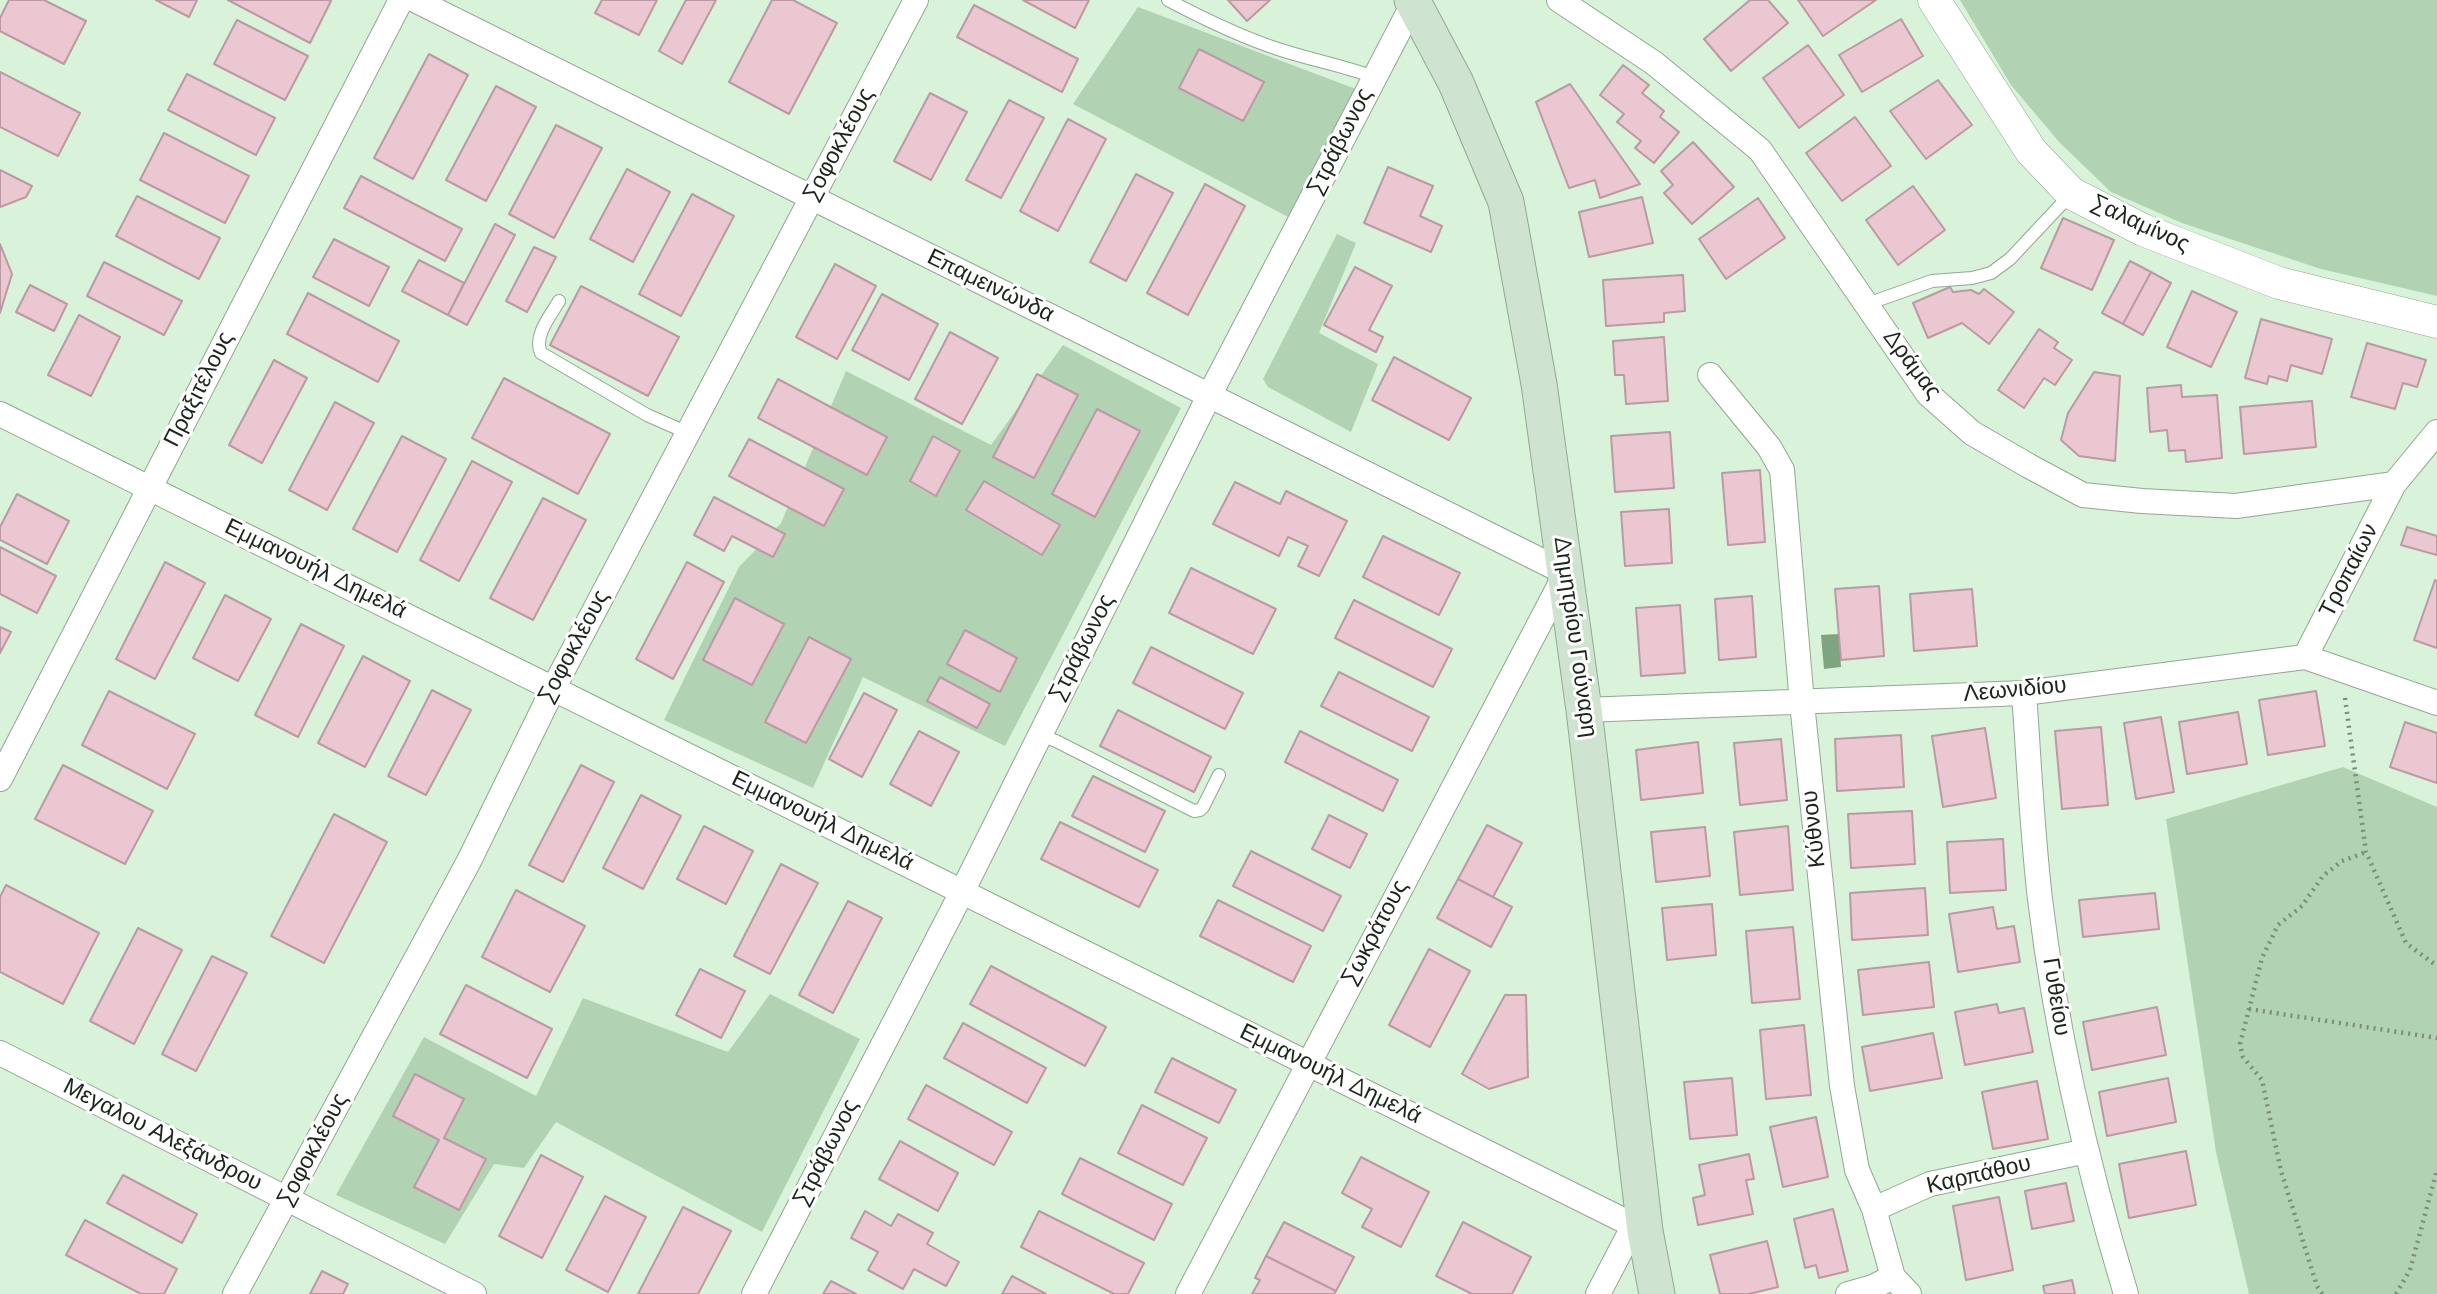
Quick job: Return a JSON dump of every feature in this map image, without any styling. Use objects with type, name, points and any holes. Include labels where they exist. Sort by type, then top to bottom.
[{"type":"main road","name":"Δημητρίου Γούναρη","points":[[1413,1],[1456,83],[1506,202],[1539,384],[1584,710],[1639,1228],[1657,1294]]},
{"type":"street","name":"Πραξιτέλους","points":[[0,779],[401,0]]},
{"type":"street","name":"Επαμεινώνδα","points":[[415,0],[1566,573]]},
{"type":"street","name":"Σοφοκλέους","points":[[235,1294],[469,860],[553,689],[916,0]]},
{"type":"street","name":"Δράμας","points":[[1559,0],[1654,63],[1759,150],[1928,394],[1972,433],[2083,495],[2236,506],[2394,484]]},
{"type":"street","name":"Σαλαμίνος","points":[[1934,0],[2031,151],[2071,193],[2143,230],[2279,284],[2437,322]]},
{"type":"street","name":"Στράβωνος","points":[[754,1294],[962,892],[1209,396],[1413,1]]},
{"type":"street","name":"Κύθνου","points":[[1710,375],[1769,447],[1782,470],[1802,703],[1842,1086],[1857,1170],[1901,1285]]},
{"type":"street","name":"Εμμανουήλ Δημελά","points":[[0,414],[1639,1228]]},
{"type":"street","points":[[2394,484],[2437,432]]},
{"type":"street","name":"Τροπαίων","points":[[2305,657],[2394,484]]},
{"type":"street","name":"Σωκράτους","points":[[1188,1294],[1566,573]]},
{"type":"street","name":"Λεωνιδίου","points":[[1584,710],[2024,693],[2305,657],[2437,703]]},
{"type":"street","name":"Γυθείου","points":[[2024,693],[2040,899],[2065,1054],[2087,1151],[2126,1294]]},
{"type":"street","name":"Μεγαλου Αλεξάνδρου","points":[[0,1053],[474,1294]]},
{"type":"street","name":"Καρπάθου","points":[[1874,1209],[1930,1184],[2087,1151]]},
{"type":"street","points":[[1598,1294],[1639,1228]]},
{"type":"street","points":[[1848,1294],[1874,1287],[1901,1285]]},
{"type":"lane","points":[[1168,0],[1216,24],[1281,50],[1342,65],[1374,78]]},
{"type":"lane","points":[[1867,304],[1932,281],[1972,278],[1991,273],[2010,259],[2071,193]]},
{"type":"lane","points":[[559,300],[539,338],[541,353],[647,415],[688,433]]},
{"type":"lane","points":[[1040,735],[1194,811],[1203,807],[1219,775]]},
{"type":"path","points":[[2342,670],[2366,852],[2406,943],[2437,966]]},
{"type":"path","points":[[2322,1294],[2317,1286],[2281,1171],[2262,1080],[2243,1057],[2240,1044],[2262,958],[2278,925],[2302,906],[2323,876],[2342,861],[2366,852]]},
{"type":"path","points":[[2249,1009],[2437,1038]]},
{"type":"path","points":[[2396,1294],[2410,1270],[2437,1170]]},
{"type":"shaded area","points":[[1960,0],[2437,0],[2437,296],[2321,269],[2182,223],[2111,192],[2060,143],[2011,85]]},
{"type":"shaded area","points":[[1138,7],[1356,89],[1290,218],[1073,104]]},
{"type":"shaded area","points":[[1337,234],[1356,243],[1319,333],[1378,364],[1351,432],[1268,387],[1263,379]]},
{"type":"shaded area","points":[[1063,345],[1181,408],[1005,746],[863,677],[813,788],[664,720],[739,567],[781,523],[846,371],[991,445]]},
{"type":"shaded area","points":[[1839,634],[1841,667],[1824,669],[1821,635]]},
{"type":"shaded area","points":[[2343,767],[2437,807],[2437,1294],[2249,1294],[2216,1152],[2166,819]]},
{"type":"shaded area","points":[[770,994],[860,1039],[762,1232],[556,1122],[524,1168],[494,1164],[445,1244],[336,1195],[424,1037],[536,1096],[583,998],[728,1052]]},
{"type":"building","points":[[9,0],[44,0],[86,21],[64,64],[0,31],[0,18]]},
{"type":"building","points":[[156,0],[197,0],[189,17]]},
{"type":"building","points":[[228,0],[328,0],[331,1],[310,43]]},
{"type":"building","points":[[602,0],[657,0],[639,35],[595,13]]},
{"type":"building","points":[[686,0],[716,0],[682,64],[659,51]]},
{"type":"building","points":[[772,0],[793,0],[837,23],[789,114],[729,82]]},
{"type":"building","points":[[1023,0],[1089,0],[1075,28]]},
{"type":"building","points":[[1228,0],[1270,0],[1247,21]]},
{"type":"building","points":[[1750,0],[1768,0],[1788,23],[1731,71],[1704,39]]},
{"type":"building","points":[[1798,0],[1876,0],[1823,36]]},
{"type":"building","points":[[974,5],[1078,59],[1062,92],[957,37]]},
{"type":"building","points":[[1901,19],[1923,56],[1862,92],[1839,55]]},
{"type":"building","points":[[237,20],[308,56],[285,100],[214,64]]},
{"type":"building","points":[[1808,45],[1844,95],[1799,128],[1763,78]]},
{"type":"building","points":[[1199,49],[1264,82],[1243,121],[1179,88]]},
{"type":"building","points":[[429,54],[468,75],[413,179],[374,158]]},
{"type":"building","points":[[1623,65],[1649,85],[1642,93],[1664,111],[1660,117],[1679,132],[1654,163],[1635,148],[1641,141],[1617,122],[1624,114],[1600,95]]},
{"type":"building","points":[[0,72],[80,113],[58,156],[0,127]]},
{"type":"building","points":[[187,74],[275,118],[256,155],[168,110]]},
{"type":"building","points":[[1938,80],[1972,125],[1926,159],[1890,111]]},
{"type":"building","points":[[1570,84],[1640,184],[1600,198],[1595,180],[1569,188],[1536,102]]},
{"type":"building","points":[[496,86],[536,107],[486,201],[446,180]]},
{"type":"building","points":[[930,93],[967,112],[931,180],[894,161]]},
{"type":"building","points":[[1009,100],[1044,118],[1001,198],[966,180]]},
{"type":"building","points":[[1855,117],[1891,166],[1842,201],[1806,153]]},
{"type":"building","points":[[1068,119],[1106,139],[1058,231],[1020,211]]},
{"type":"building","points":[[556,125],[602,148],[554,238],[509,214]]},
{"type":"building","points":[[164,133],[249,176],[225,223],[140,180]]},
{"type":"building","points":[[1693,142],[1734,187],[1692,224],[1664,193],[1673,185],[1661,171]]},
{"type":"building","points":[[1388,167],[1433,186],[1420,216],[1442,226],[1431,252],[1364,223]]},
{"type":"building","points":[[627,169],[670,192],[633,262],[590,239]]},
{"type":"building","points":[[0,170],[32,186],[26,197],[0,207]]},
{"type":"building","points":[[1136,174],[1173,193],[1126,281],[1090,262]]},
{"type":"building","points":[[361,176],[462,229],[445,261],[344,208]]},
{"type":"building","points":[[1205,184],[1245,206],[1188,315],[1147,293]]},
{"type":"building","points":[[1913,186],[1945,230],[1898,265],[1866,220]]},
{"type":"building","points":[[692,194],[734,216],[681,316],[639,294]]},
{"type":"building","points":[[137,196],[220,238],[199,279],[116,236]]},
{"type":"building","points":[[1642,197],[1653,243],[1589,257],[1579,212]]},
{"type":"building","points":[[1758,198],[1785,238],[1726,279],[1699,239]]},
{"type":"building","points":[[2063,218],[2114,240],[2092,290],[2041,268]]},
{"type":"building","points":[[495,224],[515,235],[467,325],[448,315]]},
{"type":"building","points":[[334,239],[389,267],[369,306],[313,277]]},
{"type":"building","points":[[0,244],[12,274],[0,313]]},
{"type":"building","points":[[534,247],[556,257],[527,312],[506,301]]},
{"type":"building","points":[[419,260],[464,283],[448,315],[402,291]]},
{"type":"building","points":[[2130,261],[2151,272],[2123,324],[2102,313]]},
{"type":"building","points":[[104,262],[182,301],[164,335],[87,296]]},
{"type":"building","points":[[835,264],[876,286],[837,359],[796,337]]},
{"type":"building","points":[[1355,267],[1392,286],[1369,330],[1383,337],[1376,352],[1324,325]]},
{"type":"building","points":[[2151,272],[2171,283],[2143,335],[2123,324]]},
{"type":"building","points":[[1683,275],[1685,311],[1664,313],[1664,322],[1606,326],[1603,280]]},
{"type":"building","points":[[30,285],[67,304],[54,331],[16,312]]},
{"type":"building","points":[[581,286],[679,337],[648,396],[550,345]]},
{"type":"building","points":[[1950,287],[1953,292],[1971,290],[1979,294],[1984,289],[2014,312],[1989,344],[1962,323],[1928,338],[1913,303]]},
{"type":"building","points":[[2192,291],[2237,312],[2211,367],[2167,347]]},
{"type":"building","points":[[308,293],[399,341],[378,382],[287,334]]},
{"type":"building","points":[[882,294],[938,324],[909,380],[852,350]]},
{"type":"building","points":[[79,315],[120,337],[91,396],[48,375]]},
{"type":"building","points":[[2261,319],[2332,339],[2322,374],[2291,365],[2287,381],[2269,376],[2267,384],[2245,378]]},
{"type":"building","points":[[2039,329],[2058,342],[2054,348],[2072,360],[2055,385],[2044,378],[2024,408],[1998,390]]},
{"type":"building","points":[[950,332],[998,358],[962,424],[915,399]]},
{"type":"building","points":[[1664,337],[1668,401],[1626,404],[1624,375],[1615,375],[1613,341]]},
{"type":"building","points":[[2367,343],[2426,360],[2417,387],[2403,383],[2395,409],[2351,397]]},
{"type":"building","points":[[1394,357],[1471,398],[1449,440],[1372,400]]},
{"type":"building","points":[[274,360],[307,378],[262,463],[229,445]]},
{"type":"building","points":[[2094,372],[2120,376],[2115,461],[2079,456],[2061,440],[2068,413]]},
{"type":"building","points":[[1037,374],[1078,395],[1034,478],[993,457]]},
{"type":"building","points":[[504,378],[610,434],[578,494],[472,438]]},
{"type":"building","points":[[778,379],[887,437],[867,475],[758,418]]},
{"type":"building","points":[[2181,385],[2182,397],[2217,395],[2222,458],[2186,462],[2185,450],[2169,451],[2167,430],[2150,432],[2147,388]]},
{"type":"building","points":[[2312,401],[2316,447],[2244,454],[2240,407]]},
{"type":"building","points":[[335,402],[374,423],[327,510],[289,490]]},
{"type":"building","points":[[1097,409],[1140,431],[1095,517],[1052,494]]},
{"type":"building","points":[[1670,432],[1674,488],[1615,492],[1611,436]]},
{"type":"building","points":[[402,436],[446,459],[397,552],[353,529]]},
{"type":"building","points":[[933,436],[960,451],[936,496],[910,481]]},
{"type":"building","points":[[749,439],[844,489],[824,526],[729,476]]},
{"type":"building","points":[[472,461],[512,482],[459,581],[420,560]]},
{"type":"building","points":[[1760,470],[1765,542],[1728,545],[1722,473]]},
{"type":"building","points":[[984,481],[1060,525],[1042,555],[966,510]]},
{"type":"building","points":[[1235,482],[1280,504],[1286,491],[1347,521],[1319,576],[1298,566],[1308,546],[1288,537],[1279,556],[1213,524]]},
{"type":"building","points":[[17,494],[69,521],[47,564],[0,540],[0,527]]},
{"type":"building","points":[[714,497],[785,534],[773,557],[732,536],[724,551],[694,535]]},
{"type":"building","points":[[543,498],[586,520],[533,620],[490,598]]},
{"type":"building","points":[[1669,509],[1672,563],[1625,566],[1621,512]]},
{"type":"building","points":[[2407,527],[2437,536],[2437,555],[2401,545]]},
{"type":"building","points":[[1383,536],[1460,573],[1439,615],[1363,577]]},
{"type":"building","points":[[0,547],[56,576],[37,613],[0,594]]},
{"type":"building","points":[[165,562],[205,583],[155,679],[116,659]]},
{"type":"building","points":[[687,562],[724,582],[673,679],[636,659]]},
{"type":"building","points":[[1191,568],[1276,609],[1253,654],[1169,613]]},
{"type":"building","points":[[2435,580],[2437,581],[2437,648],[2414,640]]},
{"type":"building","points":[[1879,586],[1884,656],[1841,660],[1835,589]]},
{"type":"building","points":[[1972,589],[1977,646],[1914,651],[1910,594]]},
{"type":"building","points":[[225,595],[271,619],[238,681],[193,658]]},
{"type":"building","points":[[1752,596],[1756,657],[1719,660],[1715,599]]},
{"type":"building","points":[[735,598],[784,624],[752,685],[703,660]]},
{"type":"building","points":[[1354,600],[1452,649],[1433,687],[1335,638]]},
{"type":"building","points":[[1680,605],[1685,673],[1641,676],[1636,608]]},
{"type":"building","points":[[301,624],[344,646],[298,737],[255,715]]},
{"type":"building","points":[[0,627],[11,632],[0,653]]},
{"type":"building","points":[[965,630],[1017,658],[1000,692],[947,664]]},
{"type":"building","points":[[809,637],[851,659],[806,743],[765,722]]},
{"type":"building","points":[[1151,647],[1243,693],[1225,729],[1133,683]]},
{"type":"building","points":[[363,656],[410,681],[365,767],[318,743]]},
{"type":"building","points":[[1339,672],[1429,717],[1412,751],[1321,706]]},
{"type":"building","points":[[940,677],[990,704],[977,728],[927,701]]},
{"type":"building","points":[[432,690],[471,710],[426,795],[388,776]]},
{"type":"building","points":[[109,691],[195,734],[167,789],[82,745]]},
{"type":"building","points":[[2316,691],[2325,746],[2268,755],[2259,700]]},
{"type":"building","points":[[864,693],[897,710],[862,777],[829,759]]},
{"type":"building","points":[[1118,710],[1211,757],[1194,792],[1100,746]]},
{"type":"building","points":[[2238,712],[2247,764],[2187,774],[2179,722]]},
{"type":"building","points":[[2161,717],[2174,792],[2136,799],[2124,723]]},
{"type":"building","points":[[2405,722],[2437,733],[2437,783],[2390,767]]},
{"type":"building","points":[[2101,727],[2108,805],[2062,809],[2055,731]]},
{"type":"building","points":[[1985,728],[1996,798],[1943,807],[1932,736]]},
{"type":"building","points":[[919,731],[959,752],[931,806],[890,784]]},
{"type":"building","points":[[1300,731],[1398,780],[1383,811],[1285,762]]},
{"type":"building","points":[[1901,735],[1904,787],[1837,791],[1835,739]]},
{"type":"building","points":[[1781,739],[1787,800],[1740,805],[1734,743]]},
{"type":"building","points":[[1698,742],[1703,793],[1641,800],[1636,750]]},
{"type":"building","points":[[63,765],[153,811],[125,864],[35,819]]},
{"type":"building","points":[[581,765],[614,782],[563,882],[529,865]]},
{"type":"building","points":[[1093,776],[1165,811],[1145,852],[1072,816]]},
{"type":"building","points":[[641,795],[681,816],[643,889],[603,868]]},
{"type":"building","points":[[1912,811],[1915,864],[1851,868],[1848,814]]},
{"type":"building","points":[[334,814],[387,842],[324,963],[271,936]]},
{"type":"building","points":[[1329,815],[1367,834],[1350,868],[1312,849]]},
{"type":"building","points":[[1060,822],[1158,870],[1139,907],[1041,859]]},
{"type":"building","points":[[1487,825],[1522,843],[1493,897],[1458,879]]},
{"type":"building","points":[[704,826],[753,851],[726,904],[677,879]]},
{"type":"building","points":[[1788,826],[1793,890],[1740,895],[1734,832]]},
{"type":"building","points":[[1705,827],[1710,876],[1656,882],[1651,832]]},
{"type":"building","points":[[2003,839],[2006,890],[1950,893],[1947,842]]},
{"type":"building","points":[[1251,851],[1341,896],[1323,931],[1233,886]]},
{"type":"building","points":[[781,864],[818,883],[770,974],[734,956]]},
{"type":"building","points":[[1458,879],[1512,907],[1491,947],[1437,918]]},
{"type":"building","points":[[6,885],[99,933],[63,1004],[0,972],[0,897]]},
{"type":"building","points":[[1925,888],[1928,935],[1852,940],[1850,893]]},
{"type":"building","points":[[516,890],[585,926],[550,992],[482,957]]},
{"type":"building","points":[[2155,893],[2159,929],[2083,937],[2079,900]]},
{"type":"building","points":[[1218,900],[1311,946],[1293,982],[1200,936]]},
{"type":"building","points":[[848,901],[882,918],[833,1013],[799,995]]},
{"type":"building","points":[[1712,904],[1716,955],[1667,960],[1662,908]]},
{"type":"building","points":[[1993,907],[1997,929],[2014,926],[2020,962],[1958,972],[1949,914]]},
{"type":"building","points":[[1793,927],[1800,999],[1752,1003],[1746,931]]},
{"type":"building","points":[[138,928],[182,950],[134,1044],[90,1021]]},
{"type":"building","points":[[1429,949],[1470,971],[1430,1047],[1389,1025]]},
{"type":"building","points":[[212,956],[247,973],[196,1071],[162,1054]]},
{"type":"building","points":[[1929,962],[1934,1007],[1863,1015],[1858,970]]},
{"type":"building","points":[[991,966],[1106,1027],[1085,1066],[970,1004]]},
{"type":"building","points":[[700,969],[745,991],[721,1038],[676,1015]]},
{"type":"building","points":[[466,985],[552,1029],[527,1078],[440,1034]]},
{"type":"building","points":[[1505,995],[1526,995],[1528,1077],[1489,1089],[1462,1074]]},
{"type":"building","points":[[1997,1004],[1999,1013],[2024,1008],[2033,1052],[1965,1065],[1955,1012]]},
{"type":"building","points":[[2157,1007],[2166,1055],[2092,1070],[2083,1022]]},
{"type":"building","points":[[963,1023],[1046,1068],[1027,1103],[944,1058]]},
{"type":"building","points":[[1804,1025],[1811,1095],[1766,1099],[1760,1030]]},
{"type":"building","points":[[1933,1033],[1942,1078],[1870,1091],[1862,1047]]},
{"type":"building","points":[[1172,1058],[1236,1090],[1219,1123],[1155,1092]]},
{"type":"building","points":[[415,1074],[464,1099],[444,1138],[486,1159],[459,1210],[414,1187],[439,1140],[393,1116]]},
{"type":"building","points":[[1732,1078],[1737,1135],[1690,1139],[1684,1082]]},
{"type":"building","points":[[2168,1078],[2176,1122],[2107,1136],[2099,1092]]},
{"type":"building","points":[[2037,1081],[2048,1139],[1993,1149],[1982,1092]]},
{"type":"building","points":[[926,1085],[1012,1132],[994,1165],[908,1119]]},
{"type":"building","points":[[1142,1105],[1207,1138],[1183,1185],[1118,1153]]},
{"type":"building","points":[[1816,1117],[1828,1177],[1783,1187],[1770,1127]]},
{"type":"building","points":[[900,1141],[958,1173],[938,1211],[879,1179]]},
{"type":"building","points":[[2186,1151],[2196,1205],[2129,1218],[2119,1164]]},
{"type":"building","points":[[1749,1154],[1754,1179],[1746,1180],[1753,1214],[1698,1225],[1693,1198],[1705,1195],[1699,1165]]},
{"type":"building","points":[[541,1155],[583,1177],[542,1258],[499,1236]]},
{"type":"building","points":[[1361,1157],[1429,1192],[1401,1247],[1362,1227],[1372,1209],[1342,1193]]},
{"type":"building","points":[[1080,1158],[1172,1204],[1154,1240],[1062,1194]]},
{"type":"building","points":[[123,1175],[197,1214],[182,1243],[107,1203]]},
{"type":"building","points":[[2066,1183],[2074,1221],[2032,1229],[2025,1191]]},
{"type":"building","points":[[605,1196],[646,1217],[608,1292],[566,1270]]},
{"type":"building","points":[[1999,1197],[2013,1270],[1966,1280],[1953,1206]]},
{"type":"building","points":[[683,1207],[731,1231],[698,1294],[638,1294]]},
{"type":"building","points":[[1833,1209],[1848,1271],[1819,1278],[1816,1265],[1805,1268],[1794,1219]]},
{"type":"building","points":[[865,1211],[891,1226],[898,1214],[933,1233],[927,1244],[959,1262],[946,1286],[914,1269],[903,1289],[868,1270],[878,1252],[851,1238]]},
{"type":"building","points":[[1039,1211],[1144,1263],[1128,1294],[1114,1294],[1021,1247]]},
{"type":"building","points":[[85,1220],[177,1269],[164,1294],[141,1294],[66,1255]]},
{"type":"building","points":[[1284,1222],[1354,1257],[1336,1291],[1266,1256]]},
{"type":"building","points":[[1463,1222],[1531,1257],[1512,1294],[1472,1294],[1436,1276]]},
{"type":"building","points":[[1767,1241],[1778,1287],[1749,1294],[1720,1294],[1710,1255]]},
{"type":"building","points":[[1266,1256],[1336,1291],[1334,1294],[1252,1294],[1260,1280],[1255,1278]]},
{"type":"building","points":[[322,1271],[348,1284],[343,1294],[310,1294]]},
{"type":"building","points":[[1012,1276],[1046,1294],[1002,1294]]},
{"type":"building","points":[[2072,1280],[2075,1294],[2045,1294],[2043,1286]]},
{"type":"building","points":[[831,1281],[856,1294],[823,1294]]}]
